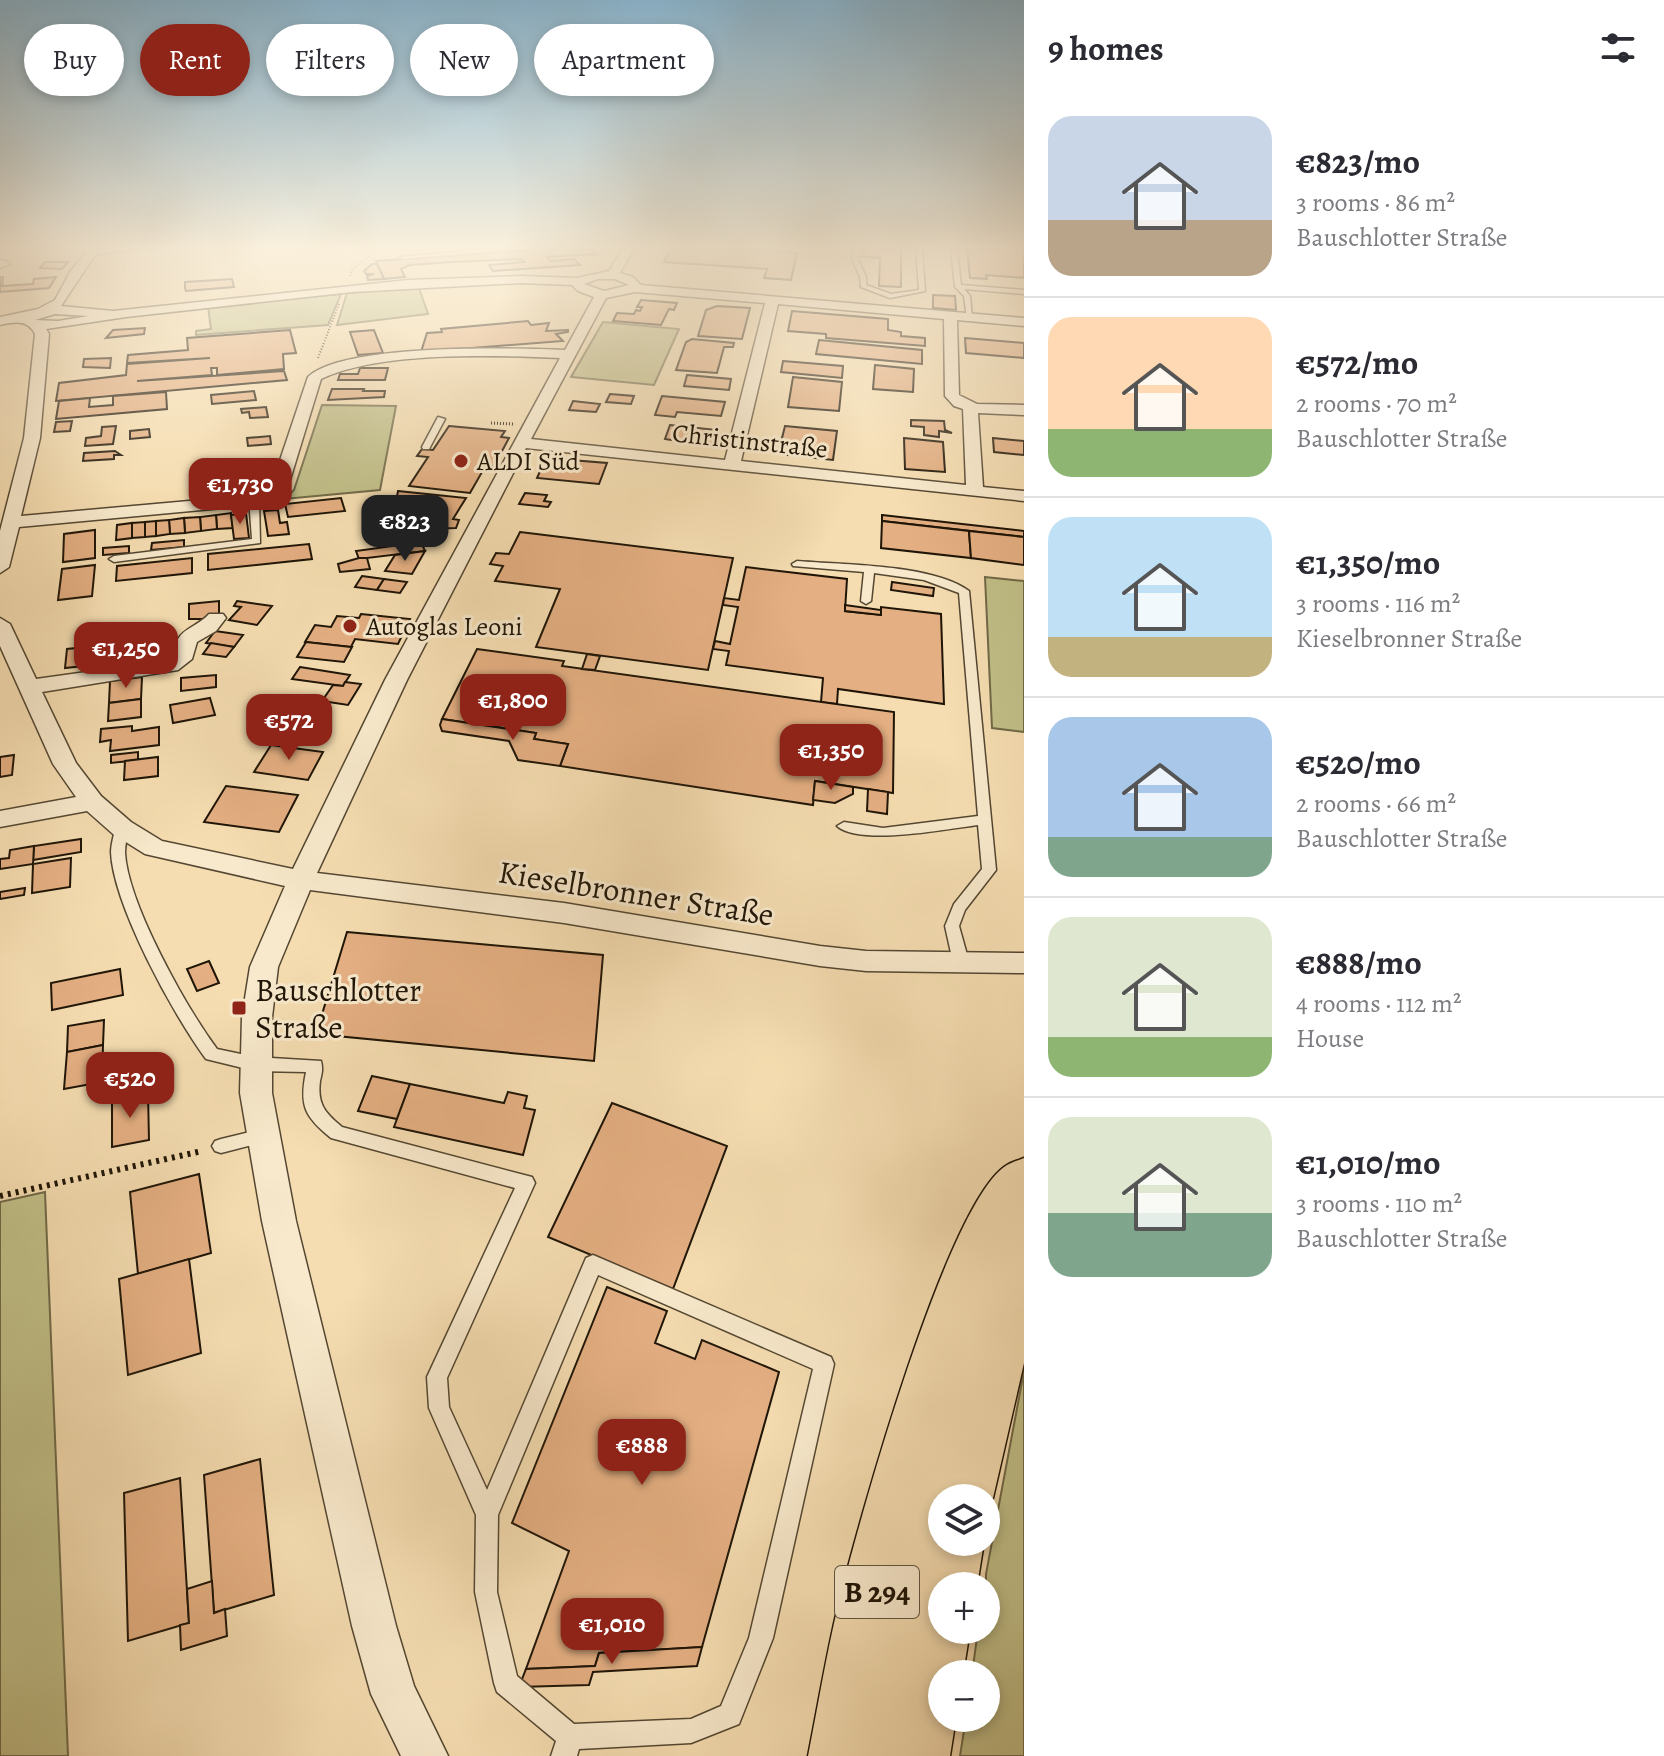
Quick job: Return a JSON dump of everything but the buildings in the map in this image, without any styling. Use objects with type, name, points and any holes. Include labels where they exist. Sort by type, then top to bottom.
[{"type":"main road","name":"B 294","points":[[846,1756],[873,1606],[920,1430],[963,1291],[995,1219],[1024,1182]]},
{"type":"main road","points":[[964,1484],[1024,1243]]},
{"type":"main road","name":"B 294","points":[[912,1756],[948,1556]]},
{"type":"street","points":[[0,567],[32,438],[38,331]]},
{"type":"street","points":[[425,1756],[394,1694],[374,1626],[279,1221],[262,1136],[255,1064],[257,1017],[264,967],[301,879],[396,680],[581,331]]},
{"type":"street","points":[[732,465],[765,331]]},
{"type":"street","points":[[950,331],[952,396],[974,408],[1024,410]]},
{"type":"street","points":[[12,522],[254,499],[274,490],[282,480],[315,377],[324,370],[354,362],[502,351],[568,354]]},
{"type":"street","points":[[974,408],[969,413],[975,490]]},
{"type":"street","name":"Christinstraße","points":[[520,443],[1024,496]]},
{"type":"street","points":[[29,687],[171,666],[182,659],[188,639],[209,627],[216,618]]},
{"type":"street","name":"Kieselbronner Straße","points":[[0,624],[65,764],[92,802],[143,844],[175,854],[301,879],[564,913],[820,956],[866,961],[1024,963]]},
{"type":"street","points":[[0,819],[92,802]]},
{"type":"lane","points":[[426,447],[441,419]]},
{"type":"lane","points":[[114,559],[257,541],[254,499]]},
{"type":"lane","points":[[797,564],[921,576],[944,581],[964,591],[989,870],[959,908],[952,926],[961,962]]},
{"type":"lane","points":[[866,601],[869,572]]},
{"type":"lane","points":[[844,826],[883,832],[984,820]]},
{"type":"lane","points":[[122,828],[118,852],[122,876],[148,943],[180,1006],[212,1054],[255,1064],[315,1066],[310,1097],[315,1116],[337,1133],[526,1183],[437,1377],[439,1408],[487,1515]]},
{"type":"lane","points":[[221,1146],[262,1136]]},
{"type":"lane","points":[[593,1264],[824,1364],[761,1638],[730,1715],[691,1731],[567,1747],[506,1683],[486,1592],[487,1515],[593,1264]]},
{"type":"path","points":[[0,1196],[221,1146]]},
{"type":"shaded area","points":[[196,331],[250,331],[196,335]]},
{"type":"shaded area","points":[[598,331],[678,331],[654,385],[571,377]]},
{"type":"shaded area","points":[[322,405],[396,406],[380,490],[284,499],[294,490]]},
{"type":"shaded area","points":[[985,577],[1024,581],[1024,732],[992,728]]},
{"type":"shaded area","points":[[45,1192],[68,1756],[0,1756],[0,1202]]},
{"type":"shaded area","points":[[1024,1371],[1024,1756],[960,1756],[964,1732],[1000,1732],[1000,1660],[974,1660],[976,1644],[1000,1644],[1000,1572],[986,1572],[989,1556],[1000,1556],[1000,1499]]},
{"type":"place","name":"ALDI Süd","points":[[461,461]]},
{"type":"place","name":"Autoglas Leoni","points":[[350,626]]},
{"type":"place","name":"Bauschlotter Straße","points":[[239,1008]]}]
